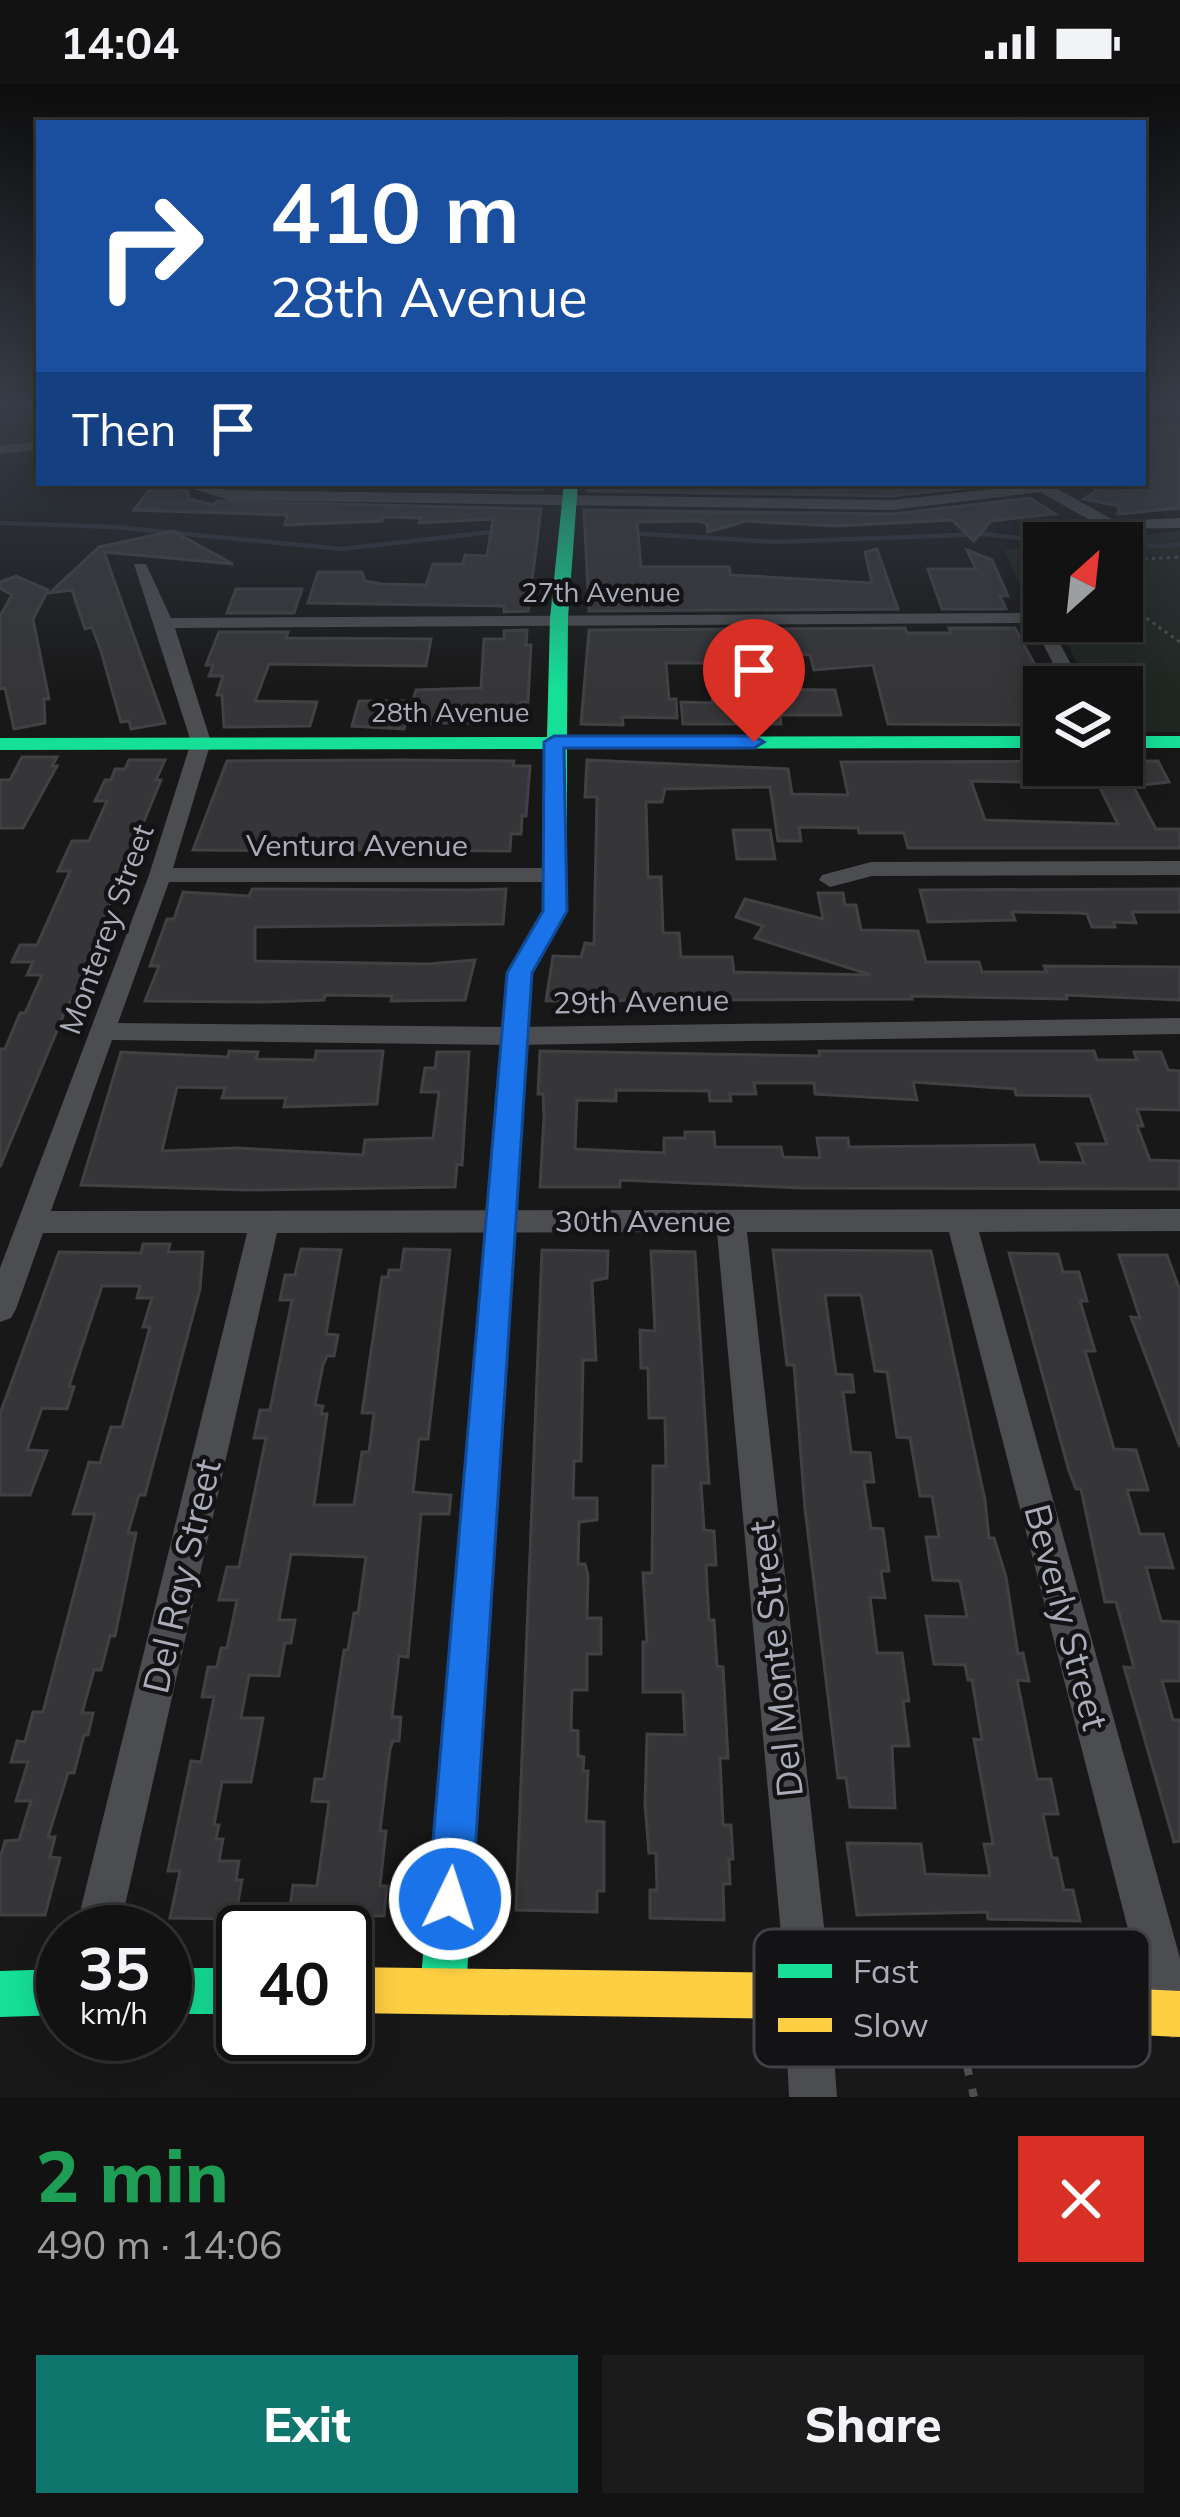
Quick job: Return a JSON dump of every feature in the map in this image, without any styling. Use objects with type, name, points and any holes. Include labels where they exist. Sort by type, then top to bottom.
[{"type":"street","points":[[443,1990],[519,973],[555,911],[554,742],[570,502]]},
{"type":"street","points":[[810,502],[914,502]]},
{"type":"street","points":[[1066,502],[1112,526],[1180,523]]},
{"type":"street","points":[[140,568],[164,623],[201,742]]},
{"type":"street","name":"27th Avenue","points":[[164,623],[1023,620]]},
{"type":"street","name":"Monterey Street","points":[[0,1309],[160,875],[201,742]]},
{"type":"street","name":"28th Avenue","points":[[0,744],[1023,742]]},
{"type":"street","points":[[1143,742],[1180,742]]},
{"type":"street","points":[[830,880],[871,869],[1180,868]]},
{"type":"street","name":"Ventura Avenue","points":[[160,875],[555,875]]},
{"type":"street","name":"29th Avenue","points":[[102,1031],[514,1036],[1180,1026]]},
{"type":"street","name":"Del Ray Street","points":[[103,1905],[265,1220]]},
{"type":"street","name":"Beverly Street","points":[[961,1220],[1177,2014]]},
{"type":"street","name":"30th Avenue","points":[[35,1222],[1180,1220]]},
{"type":"street","name":"Del Monte Street","points":[[731,1221],[801,1929]]},
{"type":"street","points":[[372,1990],[754,1995]]},
{"type":"street","points":[[0,1994],[36,1993]]},
{"type":"street","name":"Del Monte Street","points":[[812,2067],[813,2097]]},
{"type":"path","points":[[1143,559],[1180,557]]},
{"type":"path","points":[[1143,615],[1180,641]]},
{"type":"path","points":[[967,2067],[974,2097]]},
{"type":"shaded area","points":[[1180,531],[1180,732],[1143,732],[1143,666],[1078,666],[1066,642],[1143,642],[1143,535]]},
{"type":"shaded area","points":[[1023,548],[1023,591],[1004,550]]},
{"type":"building","points":[[140,502],[541,509],[528,611],[504,612],[504,606],[308,603],[318,572],[362,572],[365,581],[426,585],[433,564],[463,564],[465,555],[487,556],[493,519],[419,523],[421,518],[383,517],[382,521],[285,525],[287,515],[134,510]]},
{"type":"building","points":[[1036,502],[1055,514],[991,521],[974,541],[952,520],[837,526],[746,521],[708,532],[707,524],[700,521],[637,522],[641,567],[729,567],[731,575],[872,583],[865,552],[877,549],[898,609],[589,611],[584,510],[892,514]]},
{"type":"building","points":[[1099,502],[1180,502],[1180,508],[1118,514],[1119,506]]},
{"type":"building","points":[[173,531],[233,564],[104,552],[165,723],[131,729],[129,721],[121,722],[101,651],[92,627],[85,629],[72,590],[50,593],[99,547]]},
{"type":"building","points":[[967,550],[992,560],[1008,596],[1000,596],[1006,609],[942,609],[928,569],[976,569]]},
{"type":"building","points":[[16,576],[48,590],[33,619],[49,699],[44,699],[45,723],[14,729],[5,688],[0,689],[0,616],[12,595],[0,588],[0,582]]},
{"type":"building","points":[[236,589],[302,589],[294,613],[227,613]]},
{"type":"building","points":[[905,628],[907,633],[951,633],[949,628],[1015,628],[1035,666],[1023,666],[1023,725],[888,724],[873,665],[814,670],[810,655],[744,652],[750,689],[835,690],[841,715],[780,715],[781,724],[683,724],[681,702],[713,703],[709,663],[666,663],[669,699],[676,699],[677,718],[622,717],[623,725],[581,724],[589,630]]},
{"type":"building","points":[[527,630],[526,645],[531,645],[528,702],[521,702],[519,723],[406,723],[404,729],[352,726],[359,701],[413,701],[416,690],[481,688],[484,639],[504,639],[504,631]]},
{"type":"building","points":[[219,632],[288,632],[286,638],[431,639],[426,666],[269,664],[255,701],[317,702],[310,726],[224,727],[222,695],[217,695],[223,676],[209,676],[213,665],[206,665]]},
{"type":"building","points":[[22,757],[57,757],[52,766],[57,766],[23,828],[0,828],[0,780],[10,780]]},
{"type":"building","points":[[129,760],[165,760],[156,780],[161,780],[90,952],[95,952],[0,1167],[0,1049],[5,1049],[42,975],[27,975],[33,962],[12,962],[20,945],[37,945],[70,871],[58,871],[72,841],[89,841],[107,801],[95,801],[105,780],[111,780],[115,769],[125,769]]},
{"type":"building","points":[[587,760],[788,769],[792,794],[848,795],[841,762],[1023,761],[1023,782],[971,781],[985,820],[1118,824],[1099,786],[1133,786],[1156,829],[1180,829],[1180,848],[908,848],[904,833],[859,833],[858,828],[799,827],[801,841],[778,841],[770,787],[665,789],[662,802],[646,802],[648,877],[661,877],[663,933],[679,933],[681,957],[732,957],[734,972],[871,975],[755,938],[763,926],[736,917],[745,899],[823,919],[818,893],[843,893],[845,905],[856,905],[861,930],[918,931],[926,962],[979,962],[982,972],[1047,972],[1044,966],[1180,967],[1180,1000],[1066,995],[1067,999],[546,1001],[553,956],[581,957],[585,943],[594,944],[597,797],[585,797]]},
{"type":"building","points":[[227,761],[514,761],[513,766],[530,766],[526,816],[522,816],[521,834],[511,834],[510,851],[359,850],[359,846],[306,851],[193,850]]},
{"type":"building","points":[[1143,761],[1158,761],[1169,782],[1143,785]]},
{"type":"building","points":[[733,830],[770,830],[775,859],[737,859]]},
{"type":"building","points":[[252,889],[506,889],[503,924],[255,927],[255,961],[428,964],[475,960],[465,1000],[391,1001],[392,996],[325,995],[324,1000],[265,1002],[145,1001],[159,966],[150,966],[167,919],[174,919],[183,892],[249,896]]},
{"type":"building","points":[[1180,889],[1180,912],[1132,912],[1136,923],[1113,922],[1115,927],[1092,927],[1087,914],[1080,913],[1012,912],[1015,920],[928,922],[920,890]]},
{"type":"building","points":[[229,1051],[258,1052],[256,1059],[315,1060],[316,1051],[383,1051],[377,1104],[284,1107],[286,1098],[222,1098],[225,1088],[177,1087],[162,1151],[238,1148],[363,1155],[365,1140],[433,1138],[439,1092],[421,1092],[425,1068],[435,1068],[437,1052],[469,1052],[462,1165],[457,1164],[455,1187],[247,1190],[81,1185],[121,1052],[228,1057]]},
{"type":"building","points":[[540,1051],[820,1056],[819,1051],[1094,1051],[1097,1060],[1137,1060],[1134,1052],[1161,1052],[1168,1070],[1180,1071],[1180,1110],[1137,1109],[1143,1126],[1137,1126],[1150,1160],[1180,1161],[1180,1189],[801,1188],[620,1180],[620,1187],[540,1187],[544,1117],[543,1094],[538,1094]],"holes":[[[913,1082],[1015,1089],[1016,1095],[1090,1096],[1107,1144],[1077,1144],[1084,1163],[1039,1162],[1034,1145],[849,1147],[848,1138],[817,1138],[820,1158],[783,1157],[781,1147],[715,1147],[714,1132],[664,1138],[664,1153],[575,1149],[577,1100],[616,1101],[616,1090],[709,1091],[710,1101],[731,1101],[730,1094],[756,1094],[754,1083],[814,1083],[815,1094],[917,1100]]]},
{"type":"building","points":[[143,1244],[170,1244],[168,1252],[203,1252],[200,1289],[145,1495],[139,1495],[128,1533],[136,1533],[115,1636],[110,1636],[101,1670],[94,1670],[82,1713],[93,1713],[88,1735],[84,1735],[74,1773],[68,1773],[48,1837],[55,1837],[50,1857],[60,1858],[48,1905],[36,1905],[36,1915],[0,1915],[0,1858],[5,1841],[19,1840],[31,1801],[16,1801],[28,1762],[11,1762],[17,1741],[25,1742],[33,1712],[43,1712],[95,1514],[73,1514],[89,1462],[100,1463],[111,1427],[122,1427],[150,1327],[143,1327],[152,1298],[137,1298],[140,1286],[102,1286],[69,1386],[74,1387],[67,1409],[42,1408],[27,1450],[47,1451],[30,1495],[0,1495],[0,1414],[59,1252],[141,1253]]},
{"type":"building","points":[[301,1249],[341,1250],[326,1334],[338,1335],[334,1356],[327,1356],[323,1365],[315,1405],[323,1406],[321,1414],[327,1414],[314,1505],[354,1505],[374,1413],[362,1413],[382,1277],[388,1277],[389,1270],[401,1270],[404,1249],[450,1250],[428,1439],[419,1439],[413,1492],[451,1495],[449,1514],[421,1514],[408,1657],[399,1656],[392,1717],[401,1717],[399,1741],[393,1741],[390,1749],[380,1831],[386,1831],[380,1886],[387,1886],[384,1916],[372,1916],[372,1905],[290,1905],[293,1885],[317,1886],[329,1802],[312,1801],[315,1779],[324,1779],[344,1650],[348,1650],[354,1613],[358,1613],[366,1557],[291,1554],[279,1620],[295,1620],[291,1643],[285,1643],[279,1676],[249,1675],[241,1718],[263,1718],[251,1782],[222,1782],[214,1825],[219,1825],[216,1839],[223,1839],[219,1861],[239,1861],[236,1880],[242,1880],[238,1905],[216,1905],[216,1919],[192,1918],[192,1905],[173,1905],[180,1871],[168,1871],[191,1761],[201,1762],[214,1697],[202,1697],[208,1667],[217,1667],[221,1648],[227,1648],[237,1600],[219,1600],[227,1567],[239,1567],[266,1438],[254,1438],[260,1410],[270,1410],[292,1300],[280,1300],[285,1275],[295,1275]]},
{"type":"building","points":[[542,1250],[608,1251],[607,1278],[592,1281],[596,1360],[583,1360],[581,1461],[574,1461],[573,1498],[597,1498],[597,1520],[579,1522],[578,1564],[585,1564],[588,1575],[587,1618],[601,1618],[601,1654],[587,1654],[587,1690],[572,1690],[571,1730],[578,1731],[578,1756],[584,1757],[583,1771],[588,1771],[586,1821],[604,1822],[604,1891],[597,1891],[597,1912],[516,1910]]},
{"type":"building","points":[[773,1250],[931,1251],[985,1500],[989,1538],[994,1538],[1006,1577],[1018,1654],[1023,1653],[1029,1681],[1017,1680],[1037,1779],[1051,1779],[1058,1814],[1043,1814],[1052,1858],[1057,1858],[1064,1890],[1073,1890],[1080,1921],[988,1919],[987,1912],[857,1915],[847,1843],[921,1844],[925,1874],[990,1876],[984,1844],[993,1844],[974,1739],[982,1740],[972,1680],[968,1680],[965,1665],[934,1664],[926,1616],[967,1617],[960,1581],[933,1580],[926,1537],[939,1537],[932,1496],[920,1496],[910,1438],[897,1437],[887,1372],[875,1371],[861,1295],[825,1295],[836,1374],[852,1375],[854,1392],[843,1392],[851,1452],[870,1453],[874,1482],[864,1482],[871,1528],[883,1529],[889,1571],[881,1571],[885,1598],[870,1597],[877,1653],[902,1653],[909,1701],[903,1701],[909,1746],[892,1746],[895,1808],[850,1807],[846,1778],[838,1778],[805,1509],[794,1365],[787,1365]]},
{"type":"building","points":[[651,1251],[695,1252],[709,1483],[701,1483],[704,1530],[714,1531],[716,1565],[706,1565],[709,1620],[714,1620],[717,1666],[723,1667],[728,1758],[720,1758],[723,1825],[731,1825],[733,1859],[729,1859],[730,1884],[723,1884],[724,1920],[650,1918],[650,1890],[657,1890],[656,1853],[649,1853],[645,1805],[647,1734],[685,1735],[683,1692],[643,1692],[643,1642],[647,1642],[643,1573],[652,1573],[653,1466],[666,1466],[665,1418],[649,1418],[648,1368],[641,1368],[640,1330],[655,1331]]},
{"type":"building","points":[[1009,1253],[1058,1254],[1063,1272],[1079,1272],[1087,1301],[1080,1301],[1095,1351],[1085,1351],[1114,1449],[1136,1450],[1148,1490],[1127,1490],[1140,1534],[1163,1534],[1173,1568],[1146,1567],[1161,1621],[1180,1622],[1180,1681],[1162,1681],[1173,1720],[1180,1720],[1180,1841],[1174,1842],[1124,1667],[1134,1668],[1116,1602],[1105,1602],[1081,1489],[1076,1489],[1069,1471]]},
{"type":"building","points":[[1119,1255],[1167,1255],[1180,1291],[1180,1447],[1131,1317],[1140,1318]]},
{"type":"waterway","points":[[0,523],[114,527],[342,549],[500,531]]},
{"type":"waterway","points":[[628,533],[776,542],[986,534],[1023,539]]},
{"type":"waterway","points":[[1143,546],[1180,545]]},
{"type":"traffic: fast","points":[[443,1990],[519,973],[555,911],[559,618],[569,502]]},
{"type":"traffic: fast","points":[[0,744],[1023,742]]},
{"type":"traffic: fast","points":[[1143,742],[1180,742]]},
{"type":"traffic: fast","points":[[192,1991],[216,1991]]},
{"type":"traffic: fast","points":[[0,1994],[36,1993]]},
{"type":"traffic: slow","points":[[372,1990],[754,1995]]},
{"type":"traffic: slow","points":[[1150,2013],[1180,2014]]},
{"type":"route","points":[[450,1899],[519,973],[555,911],[554,742],[754,742]]}]
